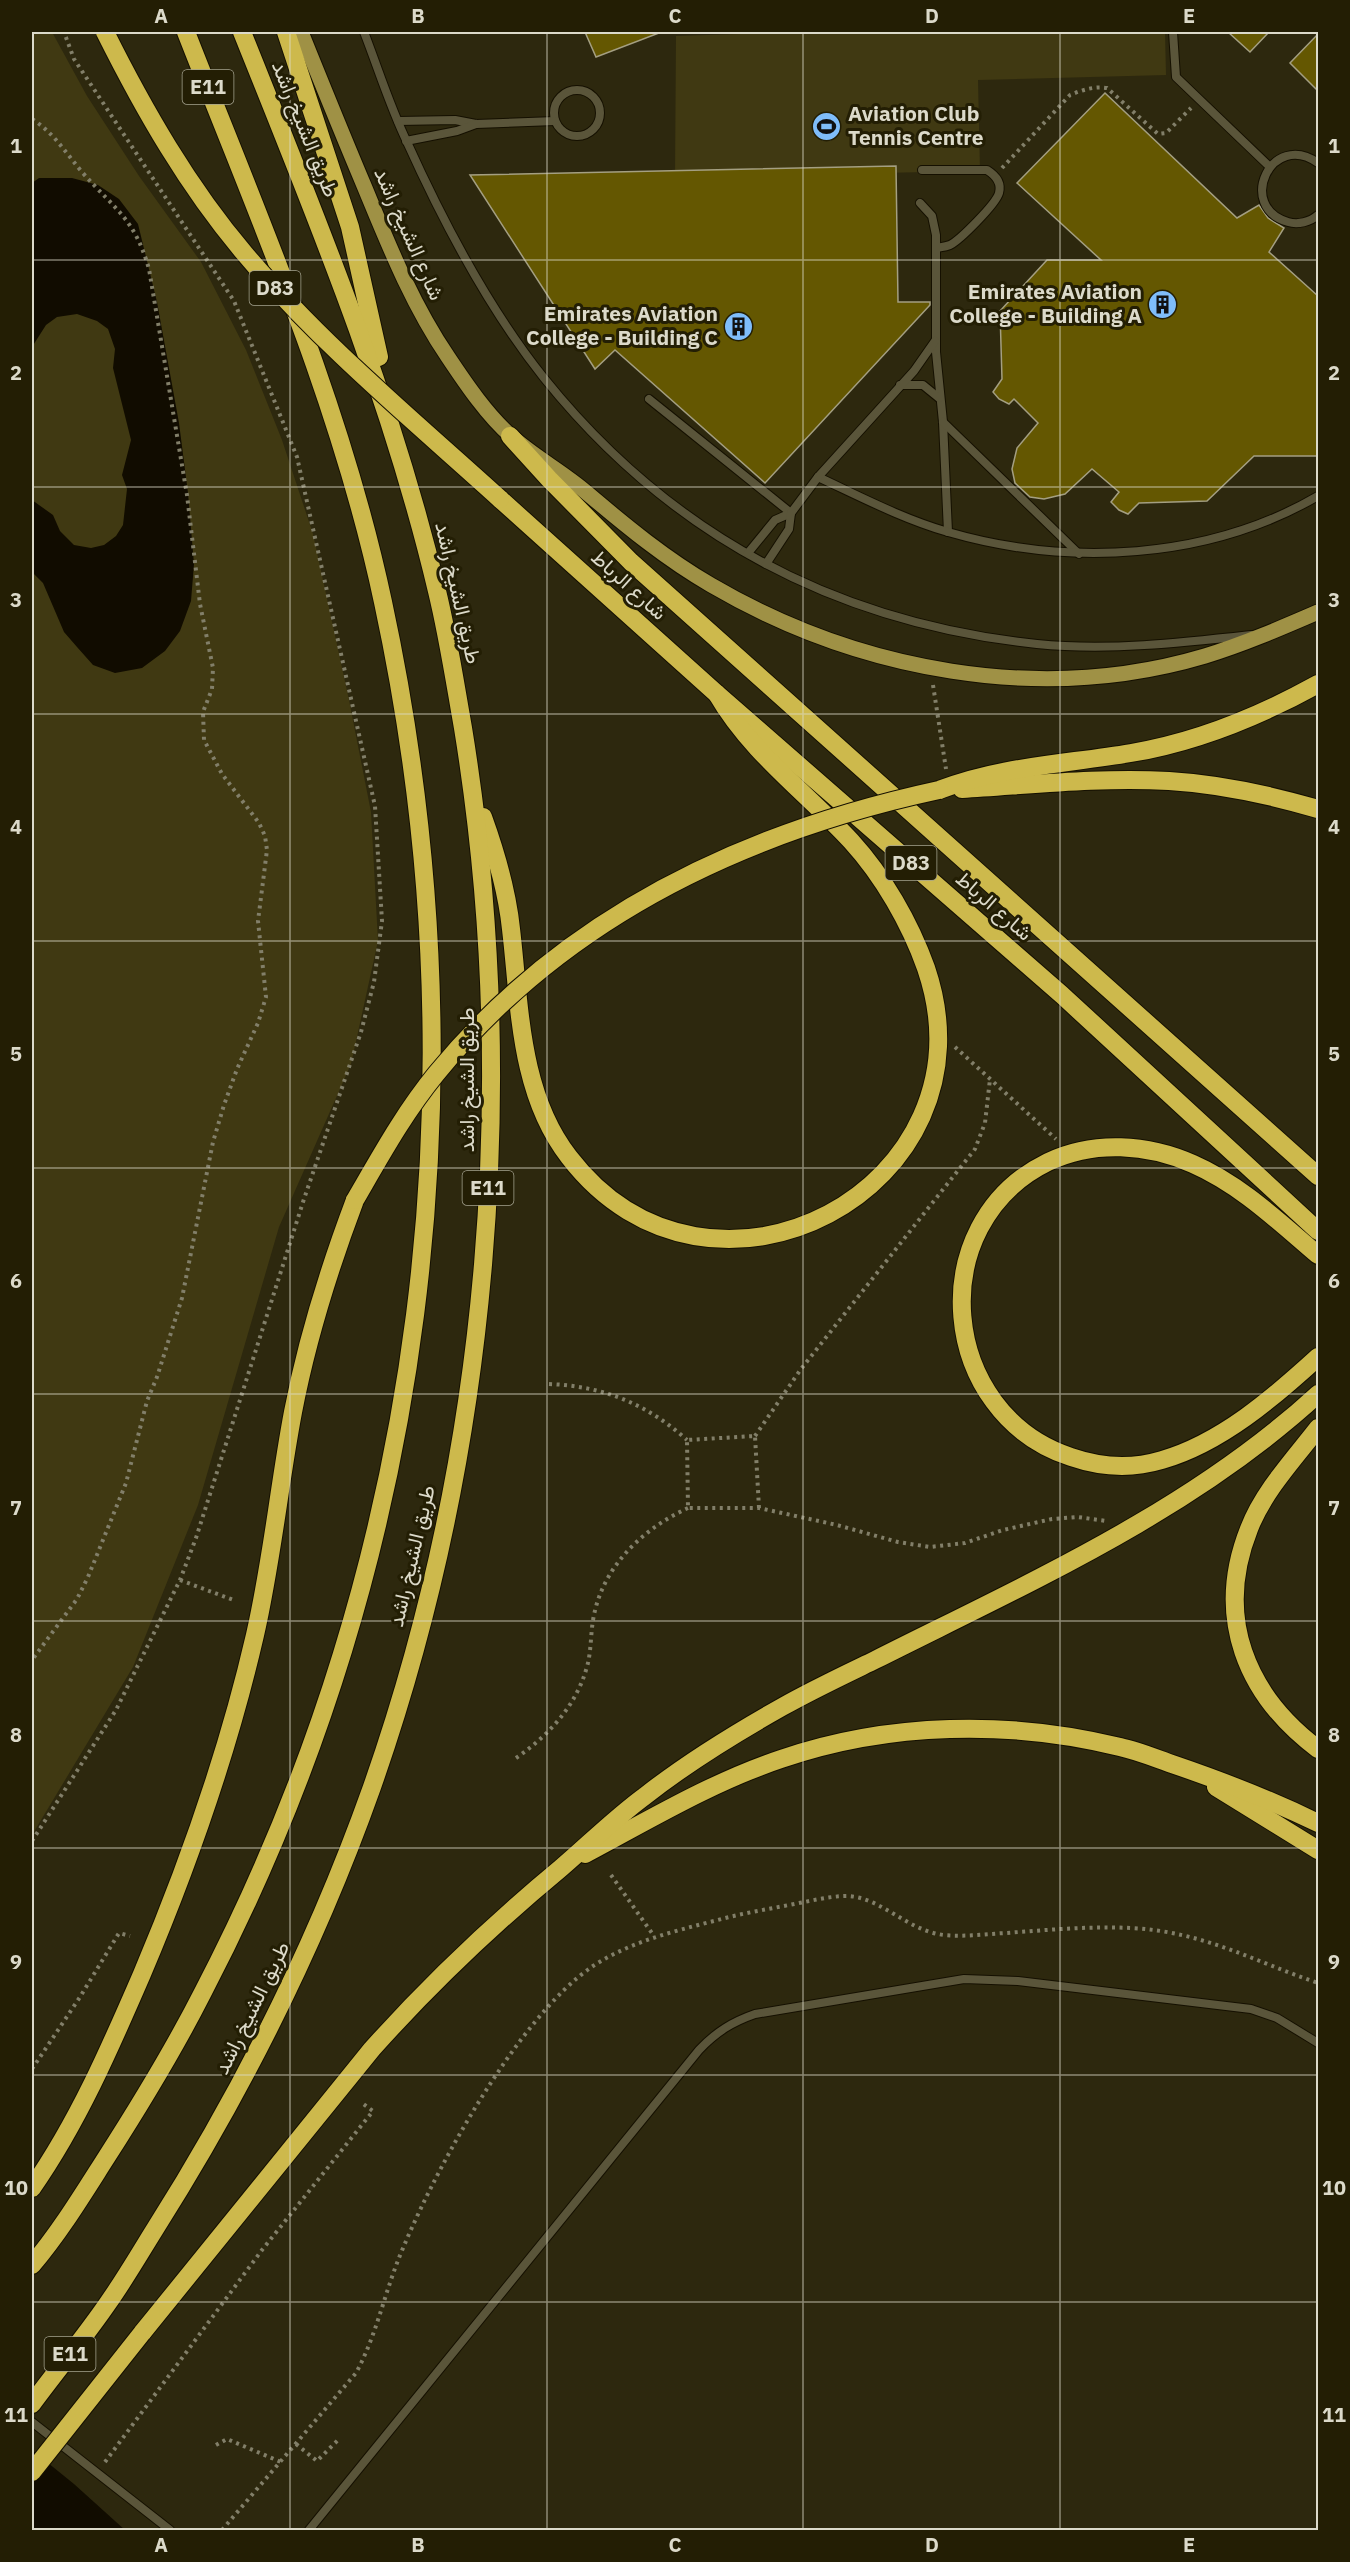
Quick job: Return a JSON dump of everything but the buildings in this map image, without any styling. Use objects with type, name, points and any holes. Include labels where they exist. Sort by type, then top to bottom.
[{"type":"highway","name":"شارع الرباط","points":[[105,32],[133,89],[203,200],[243,253],[334,349],[717,694],[1062,995],[1318,1231]]},
{"type":"highway","name":"طريق الشيخ راشد","points":[[37,2258],[134,2116],[188,2022],[260,1876],[320,1726],[345,1649],[366,1572],[396,1437],[413,1335],[429,1161],[432,1067],[425,878],[401,691],[382,598],[360,506],[314,359],[186,32]]},
{"type":"highway","name":"طريق الشيخ راشد","points":[[32,2404],[108,2304],[193,2170],[234,2096],[309,1943],[372,1786],[398,1705],[423,1613],[453,1478],[470,1374],[488,1191],[491,1092],[490,992],[483,893],[473,791],[439,598],[386,406],[353,312],[242,32]]},
{"type":"highway","points":[[286,32],[350,227],[371,316],[386,406]]},
{"type":"highway","name":"شارع الرباط","points":[[510,436],[549,480],[631,562],[1318,1176]]},
{"type":"highway","points":[[32,2188],[79,2110],[115,2036],[178,1888],[209,1805],[235,1719],[256,1633],[304,1358],[336,1252],[355,1200],[392,1136],[435,1075],[485,1019],[540,969],[600,924],[664,886],[772,838],[854,810],[939,790],[972,778],[1006,770],[1133,753],[1187,740],[1240,722],[1318,684]]},
{"type":"highway","points":[[473,791],[506,895],[522,1030],[538,1096],[550,1127],[567,1155],[581,1172],[613,1201],[640,1217],[670,1230],[702,1237],[734,1240],[767,1237],[798,1229],[828,1216],[880,1177],[901,1152],[917,1125],[929,1095],[936,1063],[937,1031],[934,999],[926,968],[896,905],[876,873],[852,842],[755,747],[728,714],[717,694]]},
{"type":"highway","points":[[939,790],[1094,781],[1169,781],[1244,790],[1318,809]]},
{"type":"highway","points":[[1318,1255],[1232,1185],[1191,1163],[1148,1150],[1102,1147],[1071,1153],[1036,1168],[1017,1181],[987,1215],[975,1236],[967,1258],[961,1303],[967,1348],[985,1390],[999,1409],[1016,1427],[1037,1442],[1060,1454],[1109,1466],[1160,1461],[1207,1442],[1253,1411],[1318,1357]]},
{"type":"highway","points":[[32,2472],[142,2333],[407,2010],[482,1935],[603,1829],[646,1794],[737,1732],[785,1705],[1078,1557],[1130,1528],[1231,1464],[1318,1394]]},
{"type":"highway","points":[[1318,1428],[1269,1494],[1249,1528],[1237,1565],[1234,1604],[1240,1642],[1254,1679],[1276,1712],[1318,1749]]},
{"type":"highway","points":[[563,1866],[717,1784],[781,1759],[848,1741],[916,1731],[985,1728],[1054,1734],[1122,1747],[1239,1788],[1318,1823]]},
{"type":"highway","points":[[1187,1769],[1318,1850]]},
{"type":"main road","name":"شارع الشيخ راشد","points":[[301,32],[398,270],[421,315],[478,398],[510,436],[571,480],[660,552],[709,585],[762,613],[816,636],[873,655],[931,669],[999,677],[1068,678],[1137,671],[1204,656],[1269,633],[1318,612]]},
{"type":"lane","points":[[364,32],[406,141],[480,282],[511,332],[544,378],[618,458],[696,524],[766,564],[832,596],[893,617],[965,634],[1040,644],[1114,647],[1269,633]]},
{"type":"lane","points":[[1173,32],[1176,77],[1270,166]]},
{"type":"lane","points":[[571,91],[586,92],[597,102],[600,109],[600,116],[593,130],[580,136],[565,133],[555,121],[554,114],[558,100],[571,91]]},
{"type":"lane","points":[[398,121],[455,120],[476,124],[555,121]]},
{"type":"lane","points":[[406,141],[457,131],[476,124]]},
{"type":"lane","points":[[1317,220],[1290,223],[1279,219],[1269,211],[1263,201],[1262,188],[1264,177],[1270,166],[1279,159],[1289,155],[1301,155],[1318,163]]},
{"type":"lane","points":[[922,170],[987,170],[995,175],[999,183],[999,193],[995,201],[956,241],[936,248]]},
{"type":"lane","points":[[920,202],[932,216],[935,225],[935,340],[943,422],[948,532]]},
{"type":"lane","points":[[748,554],[775,520],[791,513],[818,477],[926,356],[935,340]]},
{"type":"lane","points":[[900,385],[908,383],[924,385],[937,394],[941,401]]},
{"type":"lane","points":[[649,399],[791,513]]},
{"type":"lane","points":[[943,422],[1079,554]]},
{"type":"lane","points":[[818,477],[882,508],[948,532],[990,543],[1079,554],[1168,547],[1213,538],[1256,526],[1300,507],[1318,496]]},
{"type":"lane","points":[[766,564],[789,529],[791,513]]},
{"type":"lane","points":[[309,2530],[699,2050],[714,2034],[734,2022],[755,2014],[937,1982],[991,1979],[1251,2008],[1277,2018],[1318,2043]]},
{"type":"lane","points":[[32,2422],[170,2530]]},
{"type":"path","points":[[32,1841],[116,1710],[180,1580],[196,1538],[304,1199],[361,1032],[374,982],[382,921],[375,807],[297,457],[234,301],[74,59],[64,32]]},
{"type":"path","points":[[995,175],[1070,95],[1099,87],[1107,88],[1158,134],[1166,133],[1200,99]]},
{"type":"path","points":[[32,119],[55,138],[82,172],[126,217],[144,251],[188,495],[200,604],[213,668],[212,689],[203,712],[204,740],[222,774],[259,823],[265,836],[267,850],[258,921],[265,983],[263,1010],[237,1069],[219,1124],[182,1298],[139,1426],[126,1483],[88,1577],[64,1619],[32,1660]]},
{"type":"path","points":[[931,669],[946,770]]},
{"type":"path","points":[[937,1031],[1071,1153]]},
{"type":"path","points":[[759,1508],[755,1436],[801,1369],[975,1149],[985,1123],[990,1079]]},
{"type":"path","points":[[549,1384],[592,1388],[634,1402],[671,1425],[687,1440],[688,1508]]},
{"type":"path","points":[[687,1440],[755,1436]]},
{"type":"path","points":[[516,1758],[547,1734],[571,1704],[580,1687],[591,1652],[594,1615],[605,1583],[614,1569],[637,1540],[653,1527],[688,1508],[759,1508],[898,1542],[930,1547],[965,1543],[1025,1524],[1052,1519],[1078,1517],[1130,1528]]},
{"type":"path","points":[[180,1580],[236,1601]]},
{"type":"path","points":[[611,1875],[654,1936]]},
{"type":"path","points":[[222,2530],[356,2373],[370,2347],[398,2262],[428,2196],[463,2129],[499,2072],[540,2016],[564,1990],[591,1968],[622,1950],[654,1936],[734,1915],[831,1897],[850,1896],[869,1901],[917,1928],[939,1934],[962,1936],[1087,1928],[1132,1928],[1178,1934],[1221,1945],[1318,1983]]},
{"type":"path","points":[[32,2068],[80,1997],[119,1933],[130,1936]]},
{"type":"path","points":[[97,2473],[262,2250],[373,2111],[362,2103]]},
{"type":"path","points":[[216,2445],[227,2439],[281,2462]]},
{"type":"path","points":[[296,2444],[317,2461],[339,2439]]},
{"type":"shaded area","points":[[32,32],[52,32],[87,96],[139,176],[201,262],[246,350],[282,440],[313,534],[371,812],[378,941],[351,1064],[279,1227],[198,1505],[133,1667],[32,1835]]},
{"type":"shaded area","name":"Aviation Club Tennis Centre","points":[[799,32],[1165,32],[1166,75],[978,80],[980,171],[675,177],[676,36]]},
{"type":"shaded area","points":[[39,178],[72,178],[98,185],[119,199],[138,224],[157,302],[179,423],[194,564],[191,601],[180,631],[165,651],[142,668],[115,673],[93,665],[64,632],[43,583],[32,572],[32,500],[53,515],[60,531],[74,545],[91,548],[104,545],[116,536],[123,525],[127,489],[122,475],[131,440],[113,368],[115,349],[108,329],[97,321],[77,314],[57,317],[46,325],[32,347],[32,183]]},
{"type":"shaded area","points":[[32,2450],[74,2484],[125,2530],[32,2530]]},
{"type":"place","name":"Aviation Club Tennis Centre","points":[[827,126]]},
{"type":"place","name":"Emirates Aviation College - Building A","points":[[1163,304]]},
{"type":"place","name":"Emirates Aviation College - Building C","points":[[739,326]]}]
